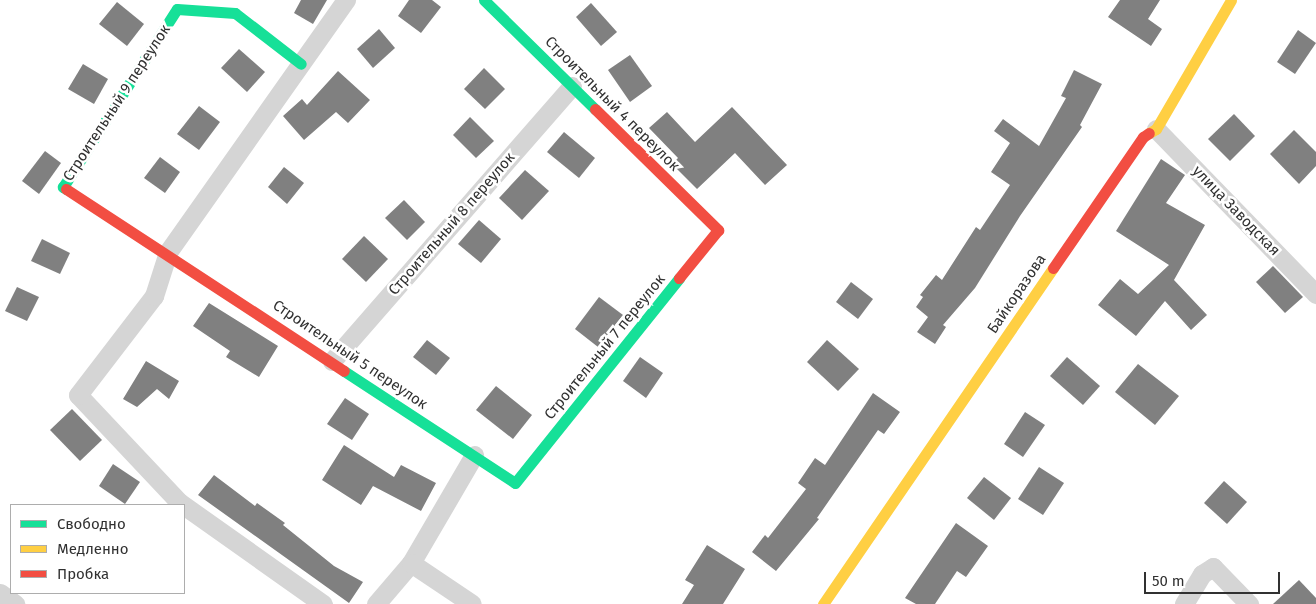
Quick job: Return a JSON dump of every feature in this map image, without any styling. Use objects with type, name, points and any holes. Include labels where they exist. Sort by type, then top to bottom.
[{"type":"street","points":[[182,504],[78,395],[154,296],[168,252],[346,0]]},
{"type":"street","name":"Строительный 4 переулок","points":[[484,0],[718,230]]},
{"type":"street","name":"Байкоразова","points":[[823,604],[1144,137],[1156,129],[1231,0]]},
{"type":"street","name":"Строительный 9 переулок","points":[[168,252],[63,187],[177,8],[235,13],[301,64]]},
{"type":"street","name":"Строительный 8 переулок","points":[[332,361],[572,86]]},
{"type":"street","name":"улица Заводская","points":[[1156,129],[1316,294]]},
{"type":"street","name":"Строительный 7 переулок","points":[[515,482],[718,230]]},
{"type":"street","name":"Строительный 5 переулок","points":[[168,252],[515,482]]},
{"type":"street","points":[[376,604],[411,563],[474,456]]},
{"type":"street","points":[[185,506],[322,604]]},
{"type":"street","points":[[411,563],[472,604]]},
{"type":"street","points":[[1184,604],[1202,574],[1213,567],[1249,604]]},
{"type":"street","points":[[0,593],[15,604]]},
{"type":"building","points":[[301,0],[327,0],[313,24],[294,13]]},
{"type":"building","points":[[409,0],[432,0],[441,7],[421,33],[398,16]]},
{"type":"building","points":[[1120,0],[1160,0],[1148,19],[1162,29],[1151,46],[1108,17]]},
{"type":"building","points":[[117,2],[144,24],[127,46],[99,24]]},
{"type":"building","points":[[591,3],[617,32],[601,46],[576,17]]},
{"type":"building","points":[[379,29],[395,48],[373,68],[357,49]]},
{"type":"building","points":[[1298,30],[1316,43],[1295,74],[1277,62]]},
{"type":"building","points":[[239,49],[265,72],[247,92],[221,68]]},
{"type":"building","points":[[630,55],[652,86],[630,102],[608,70]]},
{"type":"building","points":[[83,64],[108,79],[94,104],[68,89]]},
{"type":"building","points":[[484,68],[505,89],[485,109],[464,89]]},
{"type":"building","points":[[1074,70],[1102,84],[1080,125],[1082,127],[1020,216],[975,288],[943,325],[946,327],[935,344],[917,332],[928,317],[916,307],[923,297],[920,295],[936,275],[942,280],[976,227],[980,230],[1010,185],[991,172],[1010,143],[994,131],[1003,119],[1039,146],[1066,98],[1061,96]]},
{"type":"building","points":[[338,71],[370,100],[348,123],[336,112],[304,140],[283,116],[302,99],[307,105]]},
{"type":"building","points":[[199,106],[220,122],[199,150],[177,134]]},
{"type":"building","points":[[732,107],[787,165],[765,185],[735,153],[697,189],[672,164],[678,158],[649,128],[667,112],[695,142]]},
{"type":"building","points":[[1234,114],[1255,136],[1230,161],[1208,139]]},
{"type":"building","points":[[470,117],[494,141],[476,158],[453,135]]},
{"type":"building","points":[[1294,130],[1316,152],[1316,166],[1299,184],[1270,154]]},
{"type":"building","points":[[564,132],[595,158],[579,178],[547,152]]},
{"type":"building","points":[[45,151],[61,163],[39,194],[22,181]]},
{"type":"building","points":[[160,157],[180,172],[165,193],[144,178]]},
{"type":"building","points":[[1161,159],[1185,175],[1166,203],[1205,225],[1174,280],[1207,315],[1191,330],[1165,301],[1136,336],[1098,305],[1120,279],[1138,294],[1169,265],[1116,231]]},
{"type":"building","points":[[284,167],[304,183],[287,204],[268,187]]},
{"type":"building","points":[[525,170],[549,191],[522,220],[499,198]]},
{"type":"building","points":[[404,200],[425,222],[407,240],[385,218]]},
{"type":"building","points":[[479,220],[501,239],[481,263],[458,244]]},
{"type":"building","points":[[364,236],[388,259],[366,282],[342,259]]},
{"type":"building","points":[[42,239],[70,253],[60,274],[31,261]]},
{"type":"building","points":[[1273,266],[1303,297],[1285,313],[1256,282]]},
{"type":"building","points":[[851,282],[873,299],[858,319],[836,302]]},
{"type":"building","points":[[17,287],[39,297],[27,321],[5,311]]},
{"type":"building","points":[[599,297],[623,315],[598,347],[575,329]]},
{"type":"building","points":[[209,303],[278,346],[259,377],[226,357],[230,351],[193,326]]},
{"type":"building","points":[[427,340],[450,358],[436,375],[413,357]]},
{"type":"building","points":[[827,340],[859,369],[838,391],[807,362]]},
{"type":"building","points":[[640,357],[663,373],[646,398],[623,381]]},
{"type":"building","points":[[1067,357],[1100,386],[1083,405],[1050,376]]},
{"type":"building","points":[[146,361],[179,381],[169,399],[157,389],[137,407],[123,399]]},
{"type":"building","points":[[1138,364],[1179,396],[1155,425],[1115,392]]},
{"type":"building","points":[[496,386],[532,415],[513,439],[476,410]]},
{"type":"building","points":[[873,393],[900,412],[884,434],[878,430],[817,518],[819,519],[776,571],[752,552],[765,535],[768,538],[806,489],[798,483],[815,458],[825,465]]},
{"type":"building","points":[[345,398],[369,414],[352,440],[327,424]]},
{"type":"building","points":[[72,409],[102,440],[80,461],[50,430]]},
{"type":"building","points":[[1025,412],[1045,425],[1023,457],[1004,444]]},
{"type":"building","points":[[344,445],[394,477],[401,465],[436,483],[421,511],[373,486],[361,505],[322,480]]},
{"type":"building","points":[[113,464],[140,482],[125,504],[99,486]]},
{"type":"building","points":[[1039,467],[1064,483],[1043,515],[1018,499]]},
{"type":"building","points":[[214,475],[255,506],[257,503],[285,523],[283,525],[334,566],[363,582],[349,603],[198,495]]},
{"type":"building","points":[[984,477],[1011,498],[994,520],[967,498]]},
{"type":"building","points":[[1224,481],[1247,502],[1227,524],[1204,503]]},
{"type":"building","points":[[956,523],[988,546],[966,577],[957,571],[935,604],[916,604],[905,598]]},
{"type":"building","points":[[707,545],[745,569],[723,604],[682,604],[694,585],[685,580]]},
{"type":"building","points":[[1299,580],[1316,598],[1316,604],[1273,604]]},
{"type":"traffic: fast","points":[[484,0],[595,109]]},
{"type":"traffic: fast","points":[[66,189],[63,187],[177,9],[235,13],[301,64]]},
{"type":"traffic: fast","points":[[344,371],[515,483],[679,278]]},
{"type":"traffic: slow","points":[[1149,133],[1156,129],[1231,0]]},
{"type":"traffic: slow","points":[[823,604],[1053,268]]},
{"type":"traffic: jam","points":[[595,109],[718,230],[679,278]]},
{"type":"traffic: jam","points":[[1053,268],[1143,137],[1149,133]]},
{"type":"traffic: jam","points":[[66,189],[344,371]]}]
